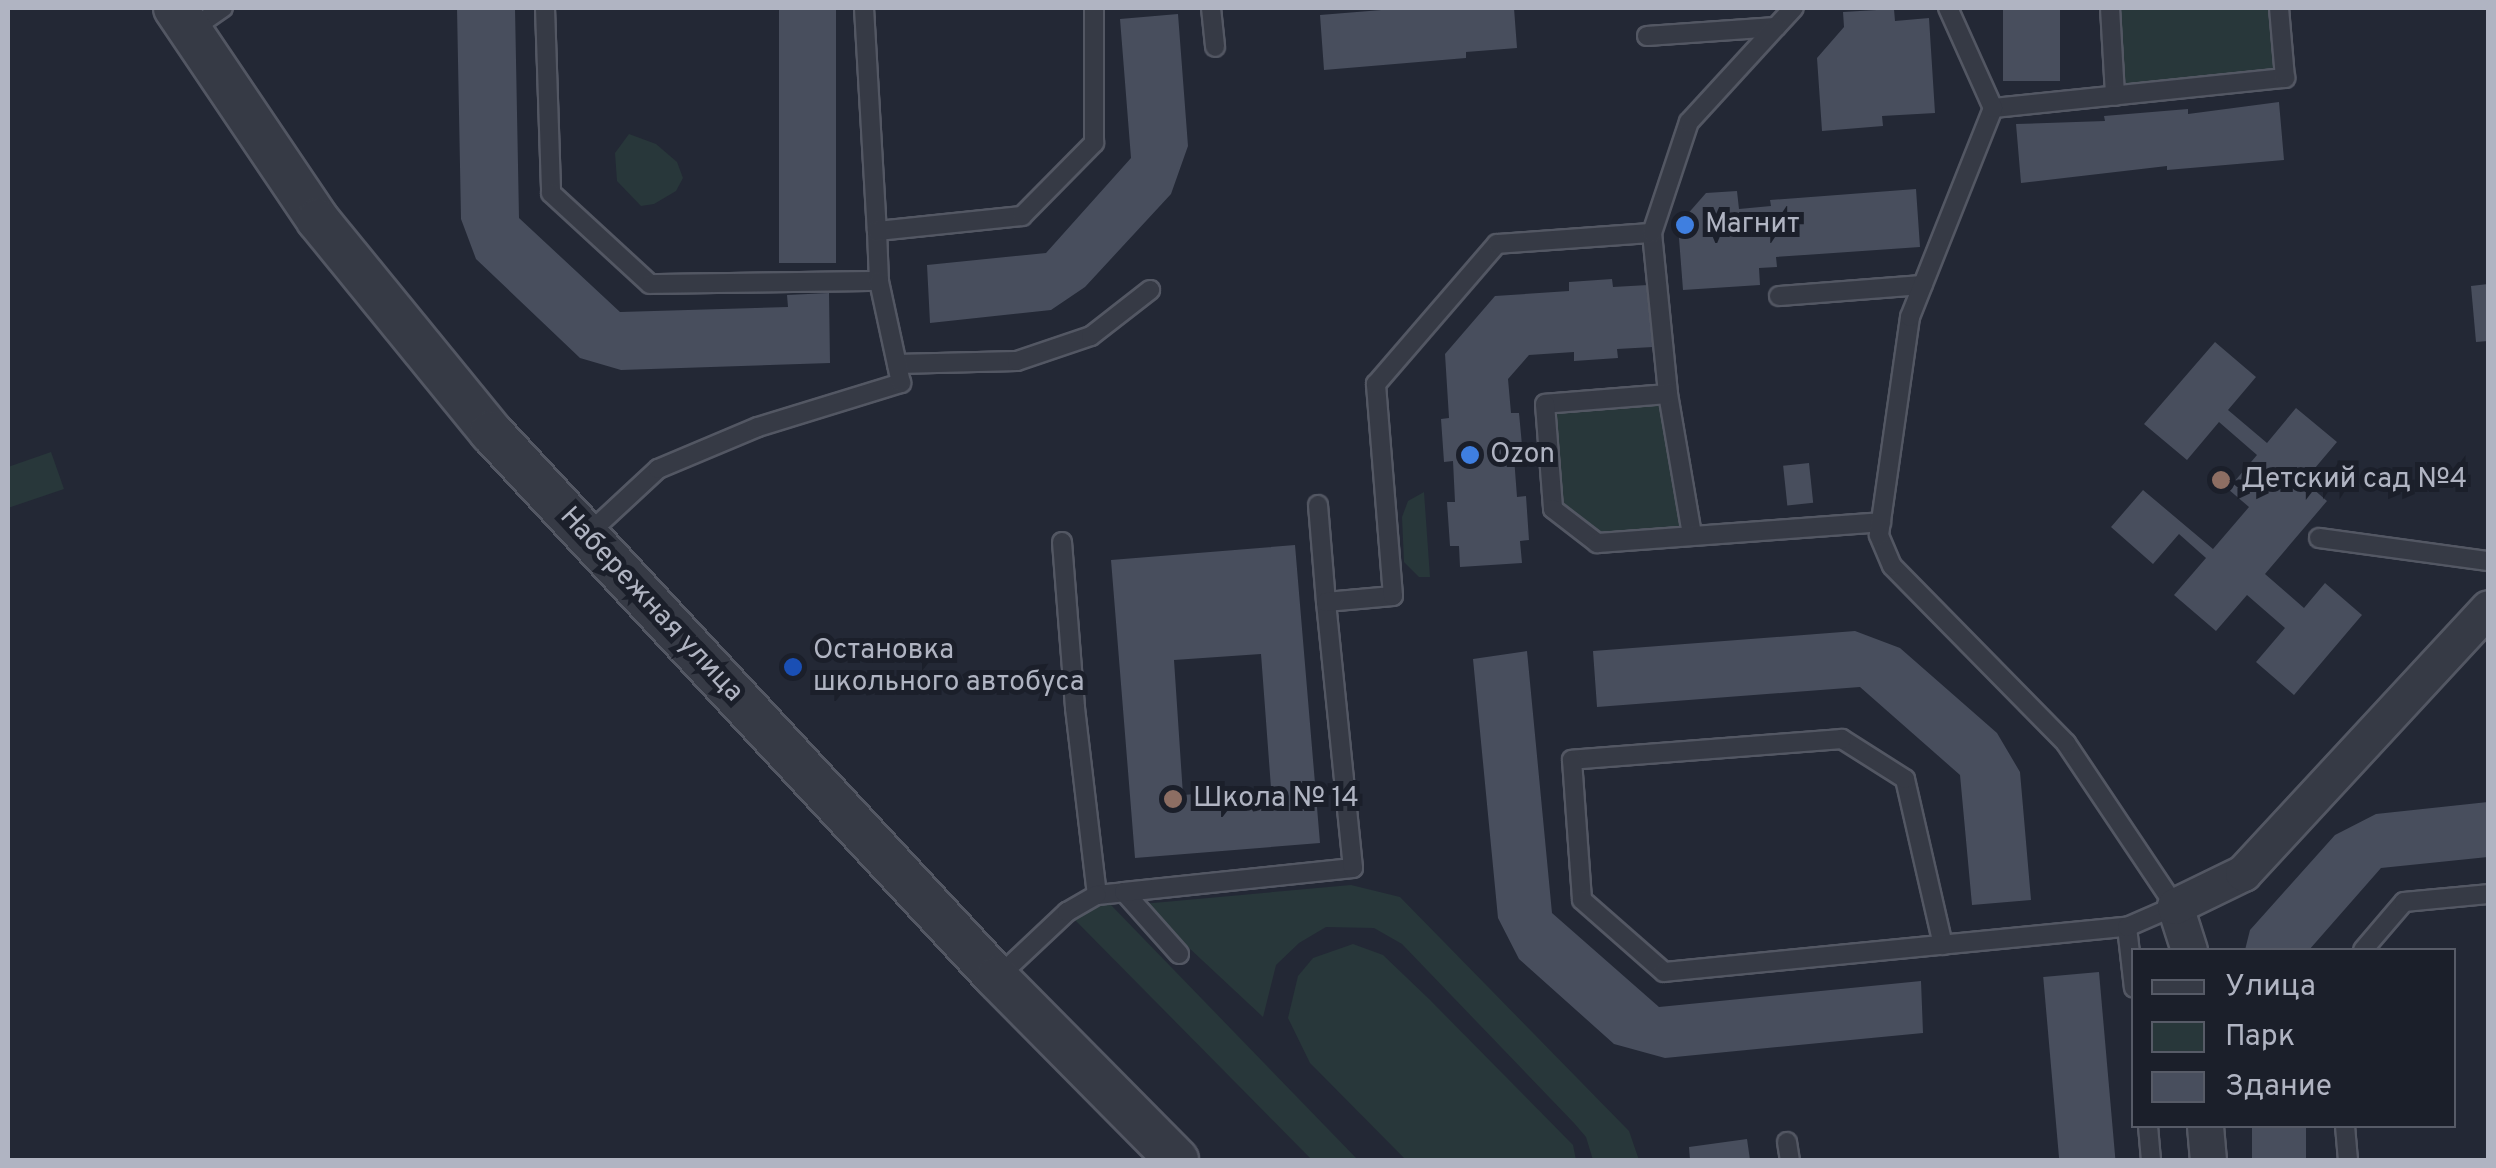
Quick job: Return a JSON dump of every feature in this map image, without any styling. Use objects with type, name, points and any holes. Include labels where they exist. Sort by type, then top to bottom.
[{"type":"street","name":"Набережная улица","points":[[196,15],[318,220],[491,432],[997,978],[1177,1160]]},
{"type":"street","points":[[2188,948],[2175,906],[2242,872],[2488,608]]},
{"type":"street","points":[[2205,1128],[2208,1160]]},
{"type":"lane","points":[[545,8],[551,192],[650,284],[878,281]]},
{"type":"lane","points":[[586,536],[658,470],[758,426],[901,383],[878,281],[864,8]]},
{"type":"lane","points":[[876,231],[1022,216],[1094,143],[1094,8]]},
{"type":"lane","points":[[1211,8],[1215,47]]},
{"type":"lane","points":[[1692,534],[1668,394],[1652,232],[1689,122],[1794,8]]},
{"type":"lane","points":[[1944,944],[1904,778],[1842,739],[1572,760],[1582,900],[1664,972],[2127,927],[2175,906],[2066,743],[1892,566],[1879,535],[1910,316],[1994,108],[1948,8]]},
{"type":"lane","points":[[2110,8],[2115,96]]},
{"type":"lane","points":[[1994,108],[2285,78],[2279,8]]},
{"type":"lane","points":[[1647,36],[1776,27]]},
{"type":"lane","points":[[1326,602],[1393,596],[1376,384],[1497,244],[1652,232]]},
{"type":"lane","points":[[1780,296],[1922,285]]},
{"type":"lane","points":[[897,364],[1017,361],[1092,336],[1150,290]]},
{"type":"lane","points":[[1668,394],[1545,404],[1553,509],[1597,543],[1881,522]]},
{"type":"lane","points":[[997,978],[1067,912],[1097,895],[1353,868],[1318,505]]},
{"type":"lane","points":[[2319,538],[2488,561]]},
{"type":"lane","points":[[1062,542],[1074,708],[1097,895]]},
{"type":"lane","points":[[1124,892],[1178,954]]},
{"type":"lane","points":[[2365,948],[2404,902],[2488,894]]},
{"type":"lane","points":[[2127,927],[2131,962]]},
{"type":"lane","points":[[2148,1128],[2152,1160]]},
{"type":"lane","points":[[2345,1128],[2348,1160]]},
{"type":"green space","points":[[2110,8],[2279,8],[2285,78],[2115,96]]},
{"type":"green space","points":[[629,134],[656,144],[677,162],[683,178],[676,191],[654,204],[641,206],[617,181],[615,153]]},
{"type":"green space","points":[[1668,394],[1692,534],[1597,543],[1553,509],[1545,404]]},
{"type":"green space","points":[[51,452],[64,489],[8,508],[8,467]]},
{"type":"green space","points":[[1424,492],[1430,577],[1419,577],[1404,562],[1402,517],[1408,501]]},
{"type":"green space","points":[[1351,885],[1400,897],[1629,1131],[1639,1160],[1593,1160],[1586,1137],[1574,1123],[1402,944],[1374,928],[1326,927],[1299,943],[1276,965],[1263,1017],[1142,904]]},
{"type":"green space","points":[[1103,899],[1358,1160],[1312,1160],[1073,918]]},
{"type":"green space","points":[[1353,944],[1383,955],[1429,999],[1573,1145],[1576,1160],[1406,1160],[1310,1063],[1288,1018],[1298,976],[1313,958]]},
{"type":"building","points":[[457,8],[515,8],[519,218],[620,312],[788,307],[787,295],[829,293],[830,363],[621,370],[580,358],[476,259],[461,219]]},
{"type":"building","points":[[779,8],[836,8],[836,263],[779,263]]},
{"type":"building","points":[[1406,8],[1514,8],[1517,48],[1466,52],[1466,58],[1324,70],[1320,15]]},
{"type":"building","points":[[2003,8],[2060,8],[2060,81],[2003,81]]},
{"type":"building","points":[[1894,9],[1895,21],[1929,18],[1935,113],[1882,116],[1883,126],[1822,131],[1817,58],[1844,27],[1843,12]]},
{"type":"building","points":[[1178,14],[1188,146],[1171,194],[1085,287],[1051,310],[930,323],[927,265],[1046,253],[1131,158],[1120,19]]},
{"type":"building","points":[[2279,102],[2284,160],[2167,170],[2167,166],[2021,183],[2016,124],[2105,121],[2104,116],[2188,109],[2188,114]]},
{"type":"building","points":[[1916,189],[1920,247],[1776,257],[1777,267],[1759,268],[1760,285],[1683,290],[1678,225],[1706,193],[1737,191],[1739,209],[1771,206],[1770,200]]},
{"type":"building","points":[[1612,279],[1613,287],[1648,285],[1653,347],[1617,349],[1618,358],[1574,361],[1574,352],[1529,355],[1508,379],[1511,413],[1519,413],[1523,456],[1514,457],[1517,497],[1526,496],[1529,540],[1520,541],[1522,563],[1460,567],[1459,546],[1450,546],[1447,502],[1455,502],[1453,461],[1444,462],[1441,419],[1449,418],[1445,354],[1495,296],[1569,291],[1569,282]]},
{"type":"building","points":[[2488,284],[2488,341],[2476,342],[2471,286]]},
{"type":"building","points":[[2215,342],[2256,377],[2228,410],[2267,443],[2296,408],[2337,442],[2304,481],[2327,501],[2265,574],[2304,608],[2325,583],[2362,615],[2294,695],[2256,662],[2285,628],[2247,595],[2216,631],[2174,595],[2206,558],[2179,534],[2153,564],[2111,527],[2143,490],[2213,549],[2249,507],[2228,489],[2257,455],[2219,422],[2187,460],[2144,424]]},
{"type":"building","points":[[1809,463],[1813,503],[1787,505],[1783,466]]},
{"type":"building","points":[[1295,545],[1320,843],[1135,858],[1111,560]],"holes":[[[1261,654],[1271,788],[1183,795],[1174,660]]]},
{"type":"building","points":[[1855,631],[1900,648],[1997,733],[2020,772],[2031,900],[1972,905],[1960,775],[1860,687],[1597,707],[1593,651]]},
{"type":"building","points":[[1527,651],[1552,913],[1659,1007],[1921,981],[1923,1033],[1665,1058],[1614,1044],[1519,959],[1498,918],[1473,659]]},
{"type":"building","points":[[2488,802],[2488,857],[2381,868],[2311,948],[2246,948],[2250,930],[2335,835],[2376,814]]},
{"type":"building","points":[[2099,972],[2115,1160],[2059,1160],[2043,977]]},
{"type":"building","points":[[2252,1128],[2306,1128],[2306,1160],[2252,1160]]},
{"type":"building","points":[[1747,1139],[1750,1160],[1690,1160],[1689,1147]]},
{"type":"place","name":"Магнит","points":[[1685,225]]},
{"type":"place","name":"Ozon","points":[[1470,455]]},
{"type":"place","name":"Детский сад №4","points":[[2221,480]]},
{"type":"place","name":"Остановка школьного автобуса","points":[[793,667]]},
{"type":"place","name":"Школа № 14","points":[[1173,799]]}]
